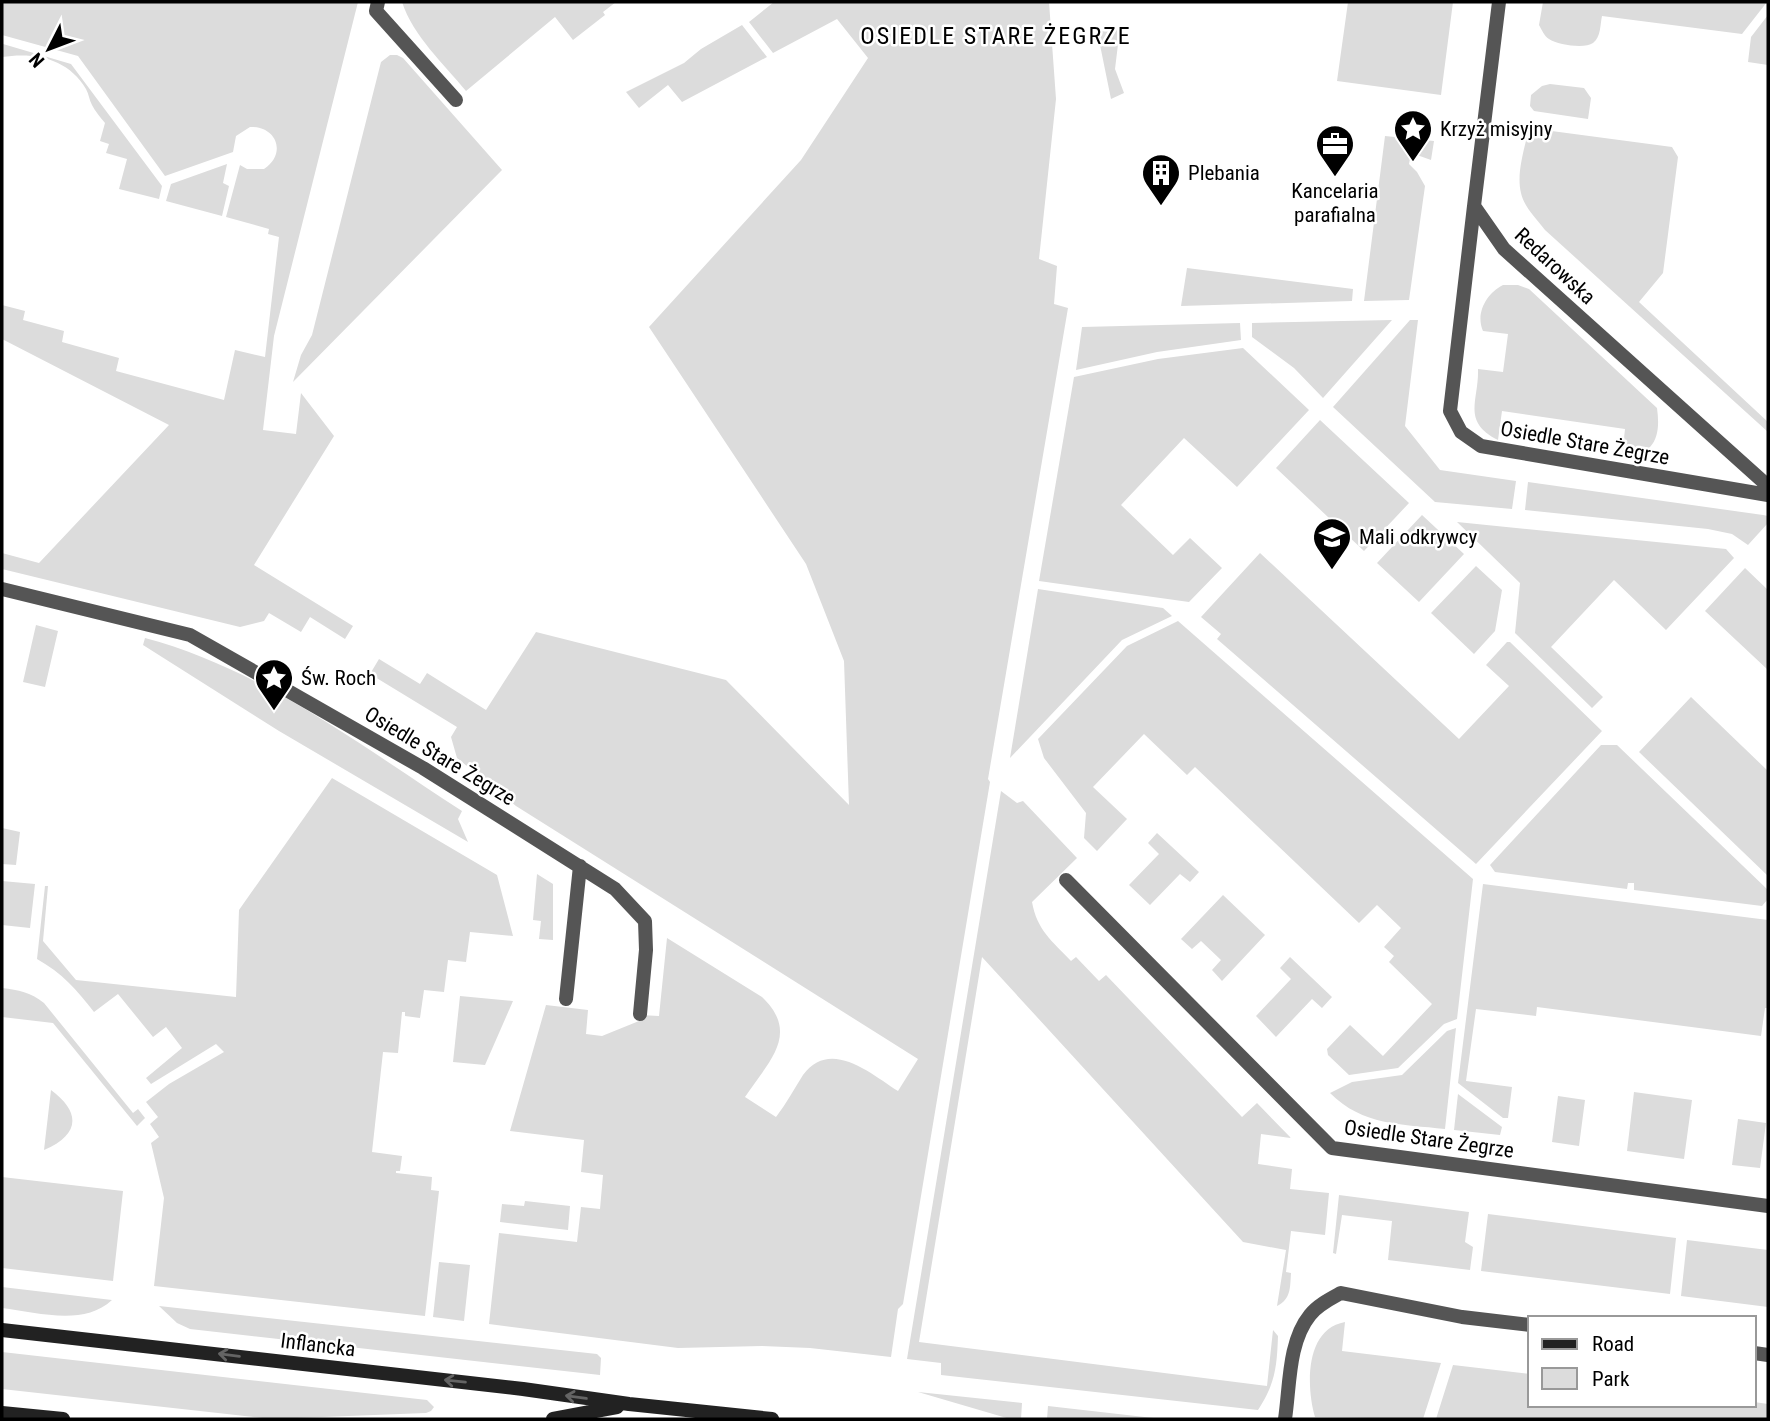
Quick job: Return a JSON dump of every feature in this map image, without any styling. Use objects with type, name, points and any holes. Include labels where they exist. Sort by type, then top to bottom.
[{"type":"street","points":[[378,2],[376,11],[456,100]]},
{"type":"street","points":[[1474,206],[1499,2]]},
{"type":"street","name":"Redarowska","points":[[1474,206],[1504,249],[1768,486]]},
{"type":"street","name":"Osiedle Stare Żegrze","points":[[1474,206],[1450,411],[1461,432],[1481,446],[1768,495]]},
{"type":"street","name":"Osiedle Stare Żegrze","points":[[2,589],[190,635],[423,768],[615,889],[645,921],[646,950],[640,1014]]},
{"type":"street","points":[[566,999],[580,866]]},
{"type":"street","name":"Osiedle Stare Żegrze","points":[[1066,880],[1332,1148],[1768,1206]]},
{"type":"street","points":[[1285,1419],[1297,1336],[1311,1314],[1324,1302],[1341,1293],[1462,1317],[1528,1325]]},
{"type":"street","name":"Inflancka","points":[[2,1330],[523,1389],[710,1416],[772,1419]]},
{"type":"street","name":"Inflancka","points":[[553,1419],[629,1404]]},
{"type":"street","points":[[2,1413],[63,1419]]},
{"type":"green space","points":[[2,2],[358,2],[274,336],[263,430],[296,434],[301,393],[334,436],[254,565],[353,626],[345,639],[310,617],[301,632],[269,613],[264,621],[240,627],[2,569],[2,553],[39,563],[169,425],[2,339],[2,305],[25,311],[23,320],[64,331],[62,342],[119,358],[116,371],[224,400],[235,350],[265,357],[279,237],[268,234],[269,229],[226,217],[240,165],[247,169],[264,169],[275,156],[276,142],[267,131],[250,127],[236,136],[233,152],[165,176],[78,56],[2,35]]},
{"type":"green space","points":[[402,2],[616,2],[603,12],[605,15],[573,40],[555,17],[466,91],[421,38]]},
{"type":"green space","points":[[774,2],[1049,2],[1056,99],[1039,259],[1057,266],[1054,304],[1068,308],[903,1304],[898,1309],[891,1357],[810,1348],[678,1348],[489,1324],[499,1233],[577,1242],[581,1207],[600,1209],[603,1175],[581,1172],[584,1140],[510,1131],[546,1005],[588,1010],[586,1034],[602,1036],[639,1021],[640,1015],[659,1016],[667,938],[762,997],[773,1010],[779,1023],[777,1048],[745,1097],[776,1117],[803,1075],[814,1064],[825,1059],[850,1062],[898,1091],[918,1059],[516,806],[457,758],[451,737],[457,727],[370,674],[379,659],[420,684],[427,673],[486,710],[536,632],[726,680],[849,805],[844,661],[806,564],[649,327],[801,160],[868,58],[837,19],[773,53],[749,22]]},
{"type":"green space","points":[[1348,2],[1453,2],[1441,95],[1337,81]]},
{"type":"green space","points":[[1543,2],[1767,2],[1742,34],[1602,16],[1599,34],[1593,43],[1571,46],[1549,39],[1539,25]]},
{"type":"green space","points":[[1768,15],[1768,65],[1748,62],[1751,37]]},
{"type":"green space","points":[[742,25],[767,57],[682,102],[668,85],[639,108],[626,92],[684,63],[701,49]]},
{"type":"green space","points":[[1104,26],[1120,28],[1115,69],[1124,93],[1111,99],[1099,40]]},
{"type":"green space","points":[[3,44],[71,64],[162,186],[159,199],[119,189],[127,159],[106,153],[109,144],[100,141],[105,123],[93,107],[87,91],[70,70],[38,57],[2,57]]},
{"type":"green space","points":[[390,55],[403,58],[502,170],[293,382],[301,355],[312,335],[381,62]]},
{"type":"green space","points":[[1550,84],[1584,88],[1591,98],[1588,119],[1534,111],[1530,106],[1531,95],[1542,86]]},
{"type":"green space","points":[[1529,128],[1672,147],[1678,157],[1663,273],[1639,302],[1768,422],[1768,432],[1545,230],[1534,217],[1525,203],[1520,185]]},
{"type":"green space","points":[[1385,136],[1434,141],[1431,160],[1417,155],[1410,159],[1409,164],[1425,186],[1409,300],[1364,301]]},
{"type":"green space","points":[[227,164],[223,183],[229,186],[222,216],[166,201],[171,184]]},
{"type":"green space","points":[[1187,268],[1353,289],[1352,301],[1181,306]]},
{"type":"green space","points":[[1503,285],[1518,285],[1529,289],[1657,408],[1658,427],[1649,448],[1633,456],[1622,457],[1625,429],[1502,411],[1498,440],[1479,425],[1474,409],[1478,369],[1503,372],[1508,334],[1483,331],[1482,311],[1492,293]]},
{"type":"green space","points":[[1392,320],[1323,398],[1294,368],[1252,337],[1252,323]]},
{"type":"green space","points":[[1410,320],[1418,320],[1405,426],[1440,470],[1516,481],[1512,509],[1435,502],[1333,407]]},
{"type":"green space","points":[[1240,323],[1241,340],[1157,352],[1076,370],[1082,327]]},
{"type":"green space","points":[[1243,348],[1309,410],[1237,487],[1184,438],[1121,505],[1173,555],[1190,538],[1222,568],[1189,602],[1039,581],[1074,377],[1158,359]]},
{"type":"green space","points":[[1320,420],[1409,503],[1364,551],[1276,468]]},
{"type":"green space","points":[[1528,482],[1763,515],[1768,516],[1768,523],[1748,545],[1732,534],[1708,529],[1525,510]]},
{"type":"green space","points":[[1422,515],[1464,554],[1419,602],[1377,563]]},
{"type":"green space","points":[[1457,522],[1726,549],[1734,558],[1666,630],[1614,580],[1551,647],[1603,697],[1592,708],[1515,633],[1520,583]]},
{"type":"green space","points":[[1260,553],[1459,739],[1509,686],[1486,665],[1507,642],[1602,731],[1476,864],[1217,639],[1221,634],[1201,617]]},
{"type":"green space","points":[[1476,566],[1502,590],[1495,631],[1474,654],[1431,613]]},
{"type":"green space","points":[[1745,568],[1768,590],[1768,670],[1705,611]]},
{"type":"green space","points":[[1038,589],[1163,608],[1172,616],[1122,640],[1010,758]]},
{"type":"green space","points":[[1178,621],[1473,879],[1457,1019],[1444,1024],[1398,1068],[1349,1075],[1328,1055],[1327,1049],[1350,1025],[1383,1056],[1432,1004],[1389,962],[1394,956],[1384,947],[1401,928],[1377,905],[1359,923],[1195,767],[1187,775],[1144,734],[1093,787],[1127,819],[1097,851],[1084,838],[1086,813],[1044,758],[1038,739],[1127,646]]},
{"type":"green space","points":[[36,625],[58,631],[45,687],[23,682]]},
{"type":"green space","points":[[145,638],[230,669],[270,689],[348,736],[462,811],[458,819],[468,842],[279,731],[143,645]]},
{"type":"green space","points":[[1691,697],[1768,771],[1768,876],[1639,752]]},
{"type":"green space","points":[[1601,745],[1617,745],[1768,890],[1768,899],[1762,906],[1634,890],[1634,883],[1628,883],[1627,889],[1495,872],[1490,865]]},
{"type":"green space","points":[[332,778],[497,875],[513,936],[470,932],[466,962],[448,960],[444,992],[424,990],[420,1018],[405,1016],[405,1012],[402,1012],[398,1053],[383,1052],[372,1152],[402,1156],[400,1171],[396,1173],[432,1177],[431,1190],[439,1191],[425,1316],[154,1286],[164,1198],[151,1143],[159,1137],[150,1124],[158,1117],[146,1102],[169,1084],[224,1052],[216,1044],[151,1084],[146,1078],[182,1048],[166,1027],[153,1037],[118,994],[94,1012],[68,982],[37,959],[45,886],[48,886],[43,941],[76,980],[236,997],[239,910]]},
{"type":"green space","points":[[1001,791],[1017,803],[1023,801],[1077,858],[1032,902],[1034,912],[1046,934],[1071,961],[1076,957],[1099,981],[1106,975],[1242,1117],[1257,1103],[1291,1138],[1261,1134],[1258,1164],[1292,1169],[1290,1189],[1329,1193],[1325,1235],[1291,1231],[1286,1272],[1291,1273],[1290,1288],[1285,1300],[1277,1306],[1286,1250],[1243,1242],[982,957],[919,1342],[1267,1386],[1273,1330],[1278,1336],[1276,1366],[1272,1383],[1258,1410],[941,1375],[941,1363],[907,1359]]},
{"type":"green space","points":[[2,828],[20,832],[16,865],[2,864]]},
{"type":"green space","points":[[1157,833],[1199,872],[1190,882],[1180,874],[1150,905],[1129,885],[1159,854],[1148,843]]},
{"type":"green space","points":[[537,874],[553,884],[553,940],[539,939],[541,921],[533,920]]},
{"type":"green space","points":[[2,881],[35,884],[30,928],[2,925]]},
{"type":"green space","points":[[1483,884],[1768,920],[1768,1008],[1765,1008],[1761,1036],[1537,1007],[1536,1016],[1476,1009],[1466,1081],[1512,1087],[1508,1118],[1503,1118],[1458,1083]]},
{"type":"green space","points":[[1223,895],[1265,935],[1222,981],[1212,970],[1221,960],[1201,941],[1192,949],[1181,939]]},
{"type":"green space","points":[[1290,957],[1332,997],[1322,1008],[1312,999],[1276,1037],[1256,1016],[1291,979],[1280,968]]},
{"type":"green space","points":[[2,988],[24,992],[44,1003],[133,1113],[138,1109],[145,1118],[137,1126],[53,1023],[2,1017]]},
{"type":"green space","points":[[460,996],[513,1001],[485,1065],[453,1062]]},
{"type":"green space","points":[[1456,1028],[1445,1129],[1369,1118],[1343,1104],[1330,1093],[1352,1082],[1402,1075],[1447,1031]]},
{"type":"green space","points":[[51,1090],[68,1107],[72,1123],[64,1138],[44,1150]]},
{"type":"green space","points":[[1634,1092],[1692,1100],[1684,1159],[1627,1151]]},
{"type":"green space","points":[[1458,1094],[1502,1127],[1500,1135],[1454,1130]]},
{"type":"green space","points":[[1558,1096],[1585,1100],[1579,1146],[1552,1142]]},
{"type":"green space","points":[[1738,1119],[1766,1123],[1760,1168],[1732,1165]]},
{"type":"green space","points":[[2,1177],[123,1191],[113,1281],[2,1268]]},
{"type":"green space","points":[[1339,1195],[1469,1212],[1465,1242],[1473,1247],[1470,1270],[1388,1260],[1392,1221],[1342,1215],[1336,1254],[1333,1253]]},
{"type":"green space","points":[[525,1201],[570,1206],[568,1230],[500,1222],[502,1204],[524,1206]]},
{"type":"green space","points":[[1488,1214],[1676,1238],[1670,1294],[1481,1271]]},
{"type":"green space","points":[[1687,1240],[1768,1250],[1768,1307],[1681,1296]]},
{"type":"green space","points":[[439,1262],[470,1265],[464,1321],[433,1317]]},
{"type":"green space","points":[[2,1287],[112,1300],[88,1313],[59,1316],[2,1308]]},
{"type":"green space","points":[[159,1306],[597,1354],[601,1358],[600,1375],[190,1329],[177,1323]]},
{"type":"green space","points":[[1345,1322],[1342,1351],[1441,1363],[1423,1419],[1315,1417],[1310,1375],[1316,1347],[1322,1335]]},
{"type":"green space","points":[[2,1352],[427,1400],[434,1407],[426,1413],[271,1419],[2,1389]]},
{"type":"green space","points":[[1453,1365],[1528,1374],[1528,1407],[1756,1407],[1756,1402],[1768,1404],[1768,1419],[1436,1419]]},
{"type":"green space","points":[[918,1392],[1022,1403],[1021,1419],[1010,1419]]},
{"type":"green space","points":[[1048,1406],[1162,1419],[1047,1419]]},
{"type":"place","name":"Krzyż misyjny","points":[[1413,163]]},
{"type":"place","name":"Kancelaria parafialna","points":[[1335,178]]},
{"type":"place","name":"Plebania","points":[[1161,207]]},
{"type":"place","name":"Mali odkrywcy","points":[[1332,571]]},
{"type":"place","name":"Św. Roch","points":[[274,712]]},
{"type":"district","name":"OSIEDLE STARE ŻEGRZE","points":[[996,36]]}]
